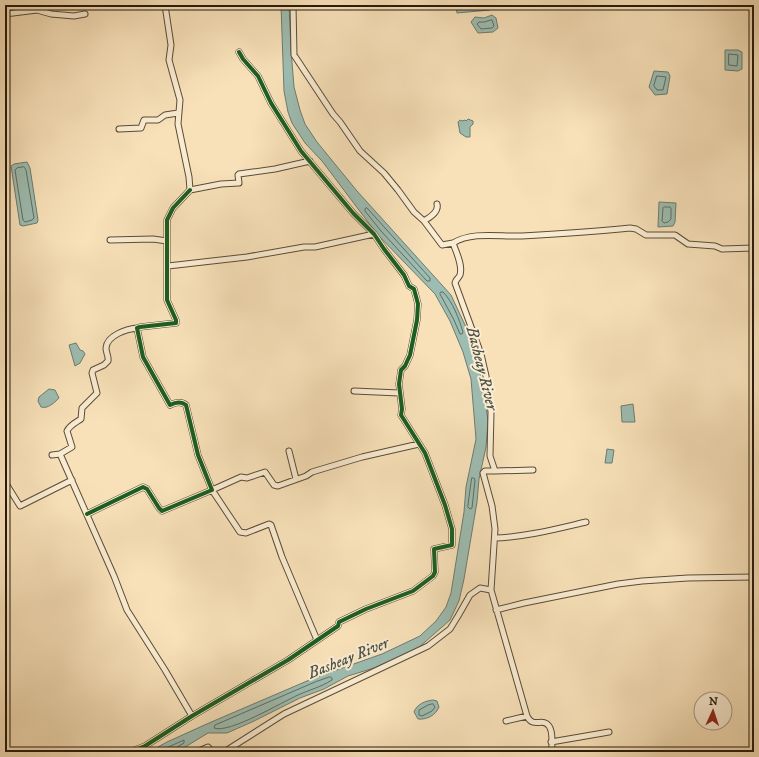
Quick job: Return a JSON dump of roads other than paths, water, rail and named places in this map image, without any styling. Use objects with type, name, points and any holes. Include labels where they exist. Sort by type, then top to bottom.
[{"type":"street","points":[[166,5],[171,45],[169,60],[180,100],[178,124],[190,190]]},
{"type":"street","points":[[293,5],[294,55],[333,114],[360,151],[384,173],[442,245],[453,243],[462,238],[471,237],[580,233],[630,228],[636,229],[646,235],[675,236],[688,244],[715,246],[725,249],[754,248]]},
{"type":"street","points":[[5,14],[37,10],[51,14],[74,16],[85,14]]},
{"type":"street","points":[[130,752],[145,746],[192,716],[288,660],[338,626],[339,622],[366,609],[413,591],[433,576],[435,572],[434,549],[452,545],[452,529],[445,504],[425,453],[401,415],[402,409],[399,384],[401,370],[405,366],[410,355],[417,320],[418,304],[414,289],[409,286],[404,275],[374,234],[353,213],[301,151],[271,103],[258,76],[243,60],[240,52]]},
{"type":"street","points":[[118,129],[141,128],[144,120],[158,120],[165,115],[178,113]]},
{"type":"street","points":[[52,455],[60,454],[72,447],[67,432],[68,428],[81,419],[82,408],[97,393],[92,372],[108,361],[106,348],[109,340],[129,329],[176,323],[168,300],[167,220],[173,208],[190,190],[221,184],[239,183],[238,175],[240,174],[275,169],[310,161]]},
{"type":"street","points":[[424,221],[437,210],[437,204]]},
{"type":"street","points":[[168,266],[247,257],[304,247],[315,247],[374,234]]},
{"type":"street","points":[[110,240],[153,239],[167,242]]},
{"type":"street","points":[[453,243],[460,265],[460,274],[455,283],[481,354],[486,376],[491,412],[490,456],[495,472]]},
{"type":"street","points":[[137,328],[143,357],[170,405],[176,402],[182,402],[186,405],[198,455],[212,490],[240,532],[246,533],[269,524],[271,525],[282,557],[317,640]]},
{"type":"street","points":[[354,391],[399,393]]},
{"type":"street","points":[[87,514],[143,487],[147,489],[162,511],[241,477],[247,478],[265,472],[275,486],[331,466],[419,444]]},
{"type":"street","points":[[289,451],[296,479]]},
{"type":"street","points":[[60,454],[127,610],[192,716]]},
{"type":"street","points":[[533,470],[495,472],[485,471],[483,473],[492,506],[495,529],[491,590],[527,716],[529,721],[546,723],[549,725],[552,736],[552,752]]},
{"type":"street","points":[[5,482],[20,506],[72,480]]},
{"type":"street","points":[[495,538],[544,532],[586,522]]},
{"type":"street","points":[[496,610],[524,603],[634,582],[688,578],[754,577]]},
{"type":"street","points":[[224,752],[284,714],[424,648],[450,629],[470,595],[480,588],[491,590]]},
{"type":"street","points":[[506,721],[527,716]]},
{"type":"street","points":[[551,742],[609,732]]},
{"type":"street","points":[[196,752],[208,747],[213,752]]},
{"type":"water","points":[[281,5],[289,5],[294,87],[305,124],[317,142],[357,191],[451,295],[465,325],[477,359],[488,421],[486,447],[479,479],[477,502],[464,579],[459,601],[450,620],[417,649],[374,668],[348,676],[324,689],[300,698],[227,733],[208,733],[177,752],[149,752],[209,723],[314,678],[382,654],[420,636],[436,621],[446,607],[451,593],[464,512],[466,487],[476,439],[471,379],[463,352],[450,321],[435,294],[377,234],[322,161],[305,143],[292,123],[288,112],[284,91]]},
{"type":"water","points":[[456,5],[489,5],[490,10],[457,13]]},
{"type":"water","points":[[492,15],[496,18],[498,28],[493,32],[478,33],[471,22],[475,17],[484,18]]},
{"type":"water","points":[[725,50],[738,50],[742,52],[742,69],[738,71],[725,70]]},
{"type":"water","points":[[654,71],[668,72],[670,76],[667,94],[655,95],[649,87]]},
{"type":"water","points":[[468,119],[473,121],[473,124],[470,127],[470,137],[466,137],[460,133],[458,122],[460,120],[466,121]]},
{"type":"water","points":[[27,162],[30,168],[38,220],[37,223],[23,226],[20,225],[11,166],[14,164]]},
{"type":"water","points":[[659,202],[676,203],[675,222],[673,226],[658,227]]},
{"type":"water","points":[[76,343],[80,350],[85,354],[80,363],[75,366],[69,345]]},
{"type":"water","points":[[49,389],[55,390],[59,398],[53,404],[41,407],[38,401],[39,397]]},
{"type":"water","points":[[633,404],[635,422],[622,422],[621,406]]},
{"type":"water","points":[[607,449],[614,450],[612,463],[605,463]]},
{"type":"water","points":[[433,700],[437,701],[439,707],[436,712],[428,718],[418,719],[414,712],[417,707],[424,702]]},
{"type":"water label","name":"Basheay River","points":[[483,368]]},
{"type":"water label","name":"Basheay River","points":[[348,657]]}]
